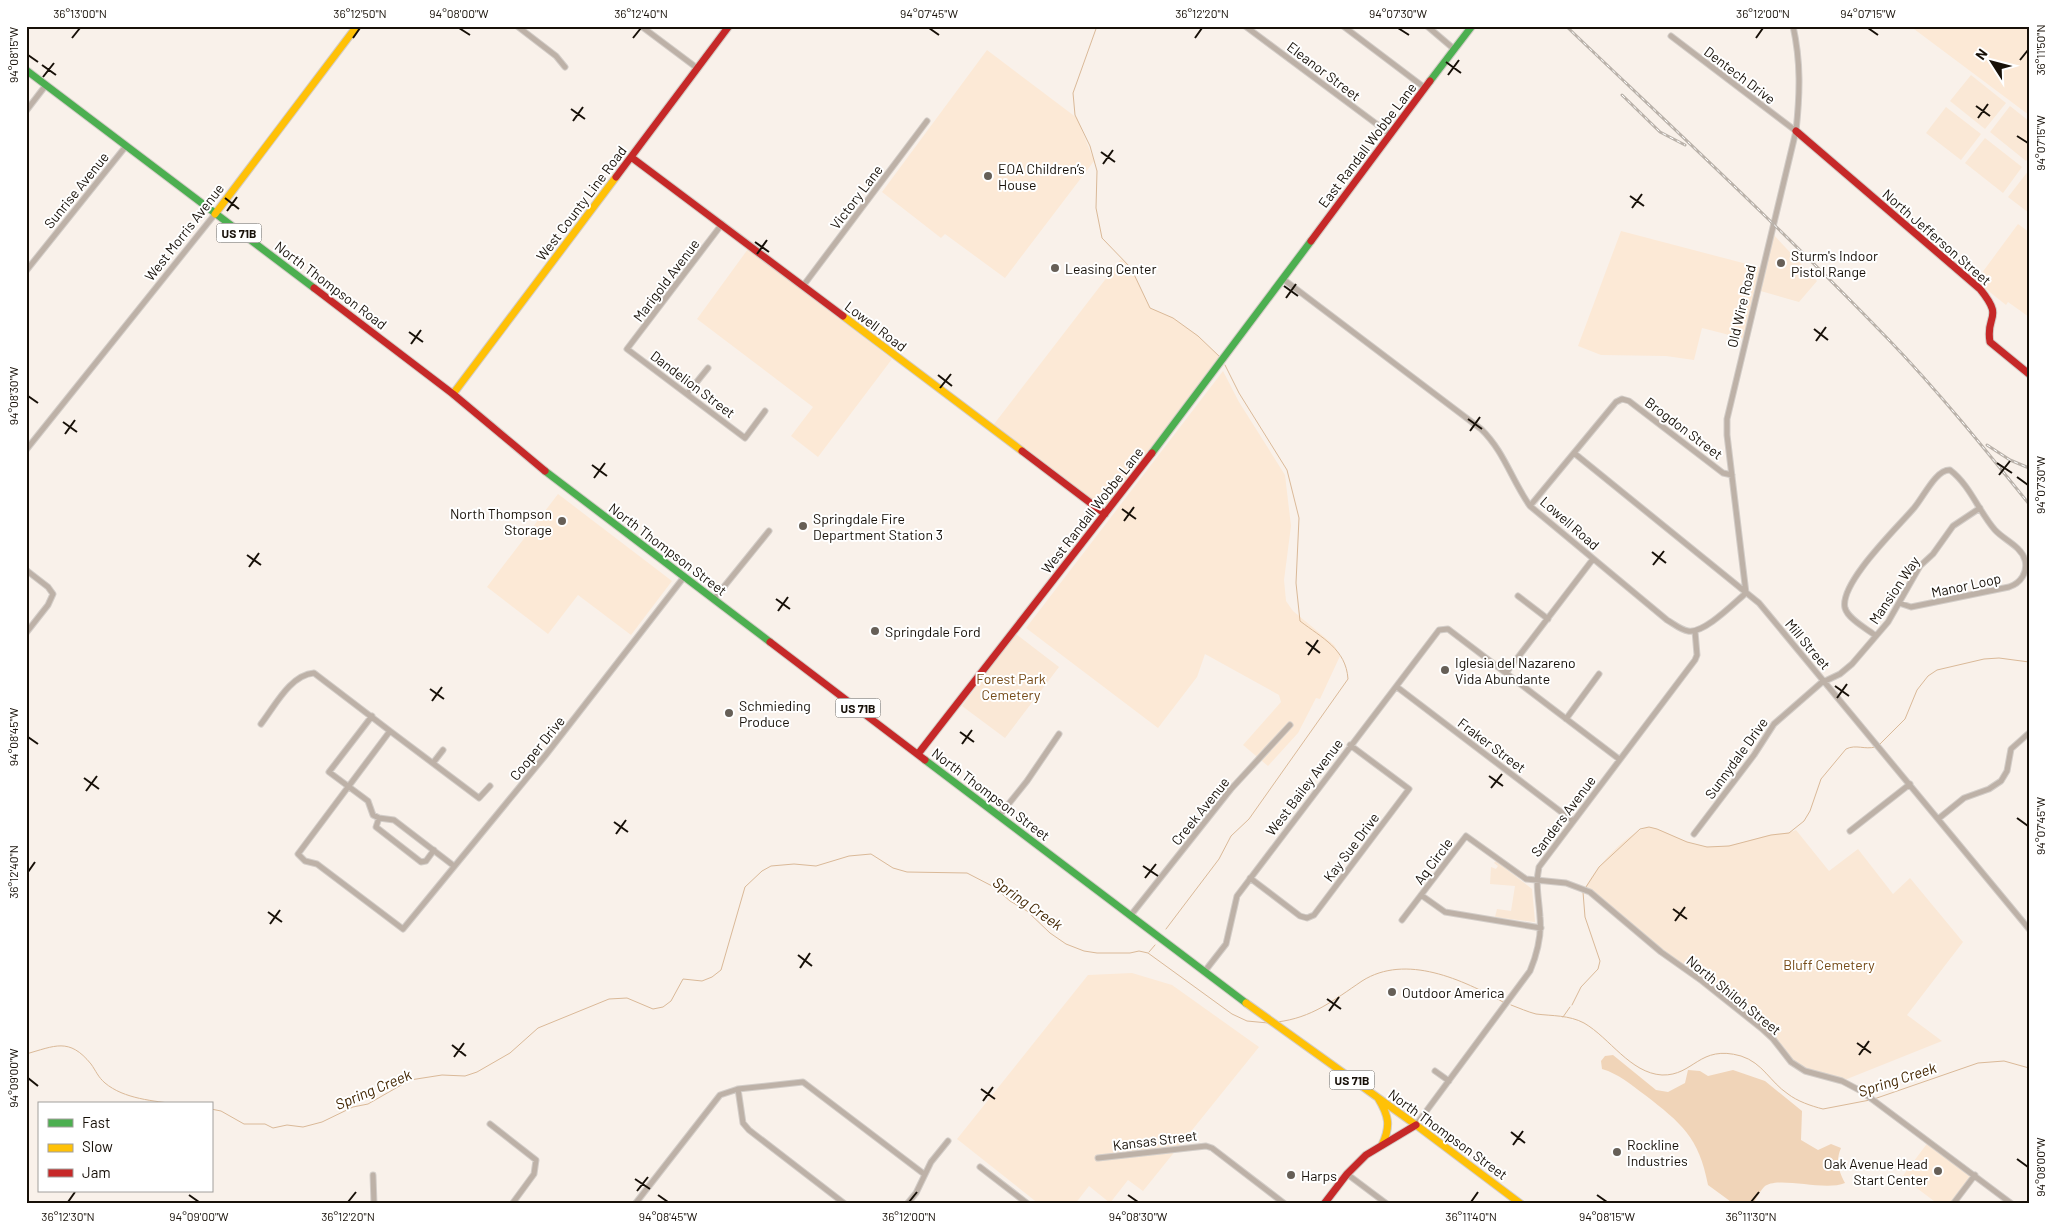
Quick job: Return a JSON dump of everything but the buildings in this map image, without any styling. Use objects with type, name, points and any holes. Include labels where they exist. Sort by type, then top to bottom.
[{"type":"street","name":"West Morris Avenue","points":[[26,450],[215,214],[357,26]]},
{"type":"street","points":[[517,26],[556,56],[565,67]]},
{"type":"street","points":[[641,26],[697,68]]},
{"type":"street","name":"West County Line Road","points":[[453,394],[729,26]]},
{"type":"street","name":"Eleanor Street","points":[[1245,26],[1390,134]]},
{"type":"street","points":[[1343,26],[1425,88]]},
{"type":"street","points":[[1427,26],[1454,49]]},
{"type":"street","name":"East Randall Wobbe Lane","points":[[1283,279],[1472,26]]},
{"type":"street","name":"Old Wire Road","points":[[1746,593],[1727,419],[1796,131],[1800,71],[1799,54],[1793,26]]},
{"type":"street","name":"Dentech Drive","points":[[1672,36],[1796,131]]},
{"type":"street","name":"North Thompson Road","points":[[26,70],[453,394]]},
{"type":"street","points":[[26,111],[46,85]]},
{"type":"street","name":"Victory Lane","points":[[803,286],[927,121]]},
{"type":"street","name":"North Jefferson Street","points":[[1796,131],[1980,289],[1994,306],[1995,317],[1989,334],[1990,342],[2029,374]]},
{"type":"street","name":"Sunrise Avenue","points":[[26,271],[126,146]]},
{"type":"street","name":"Lowell Road","points":[[631,157],[1106,514]]},
{"type":"street","name":"Marigold Avenue","points":[[627,349],[722,224]]},
{"type":"street","name":"Lowell Road","points":[[1283,279],[1481,429],[1498,447],[1521,494],[1530,506],[1667,620],[1687,631],[1695,632]]},
{"type":"street","name":"West Randall Wobbe Lane","points":[[918,754],[1106,514],[1283,279]]},
{"type":"street","name":"Dandelion Street","points":[[627,349],[745,438],[765,411]]},
{"type":"street","points":[[687,394],[708,368]]},
{"type":"street","name":"North Thompson Street","points":[[453,394],[544,471],[1266,1018],[1378,1097],[1521,1204]]},
{"type":"street","name":"Brogdon Street","points":[[1574,453],[1616,402],[1622,399],[1629,400],[1723,473],[1732,475]]},
{"type":"street","points":[[1530,506],[1574,453]]},
{"type":"street","name":"Mill Street","points":[[1574,453],[1758,603],[1825,681],[2029,929]]},
{"type":"street","name":"Manor Loop","points":[[1876,636],[1850,616],[1845,607],[1845,601],[1863,567],[1879,546],[1916,506],[1941,473],[1948,470],[1954,473],[1995,530],[2023,556],[2025,572],[2019,582],[2009,587],[1911,607],[1899,603]]},
{"type":"street","name":"Mansion Way","points":[[1825,681],[1847,670],[1876,636],[1899,603],[1920,566],[1933,554],[1948,532],[1958,522],[1980,508]]},
{"type":"street","points":[[714,599],[770,530]]},
{"type":"street","points":[[1593,559],[1506,673],[1620,760]]},
{"type":"street","points":[[26,570],[48,587],[53,594],[48,605],[26,633]]},
{"type":"street","name":"Cooper Drive","points":[[348,786],[298,854],[305,860],[317,864],[403,929],[545,756],[684,577]]},
{"type":"street","points":[[1695,632],[1704,628],[1746,593]]},
{"type":"street","points":[[1518,596],[1548,618]]},
{"type":"street","name":"West Bailey Avenue","points":[[1206,971],[1226,944],[1234,902],[1250,878],[1439,630],[1448,629],[1506,673]]},
{"type":"street","name":"Sanders Avenue","points":[[1416,1125],[1530,972],[1538,950],[1541,928],[1536,880],[1543,859],[1695,660],[1697,655],[1695,632]]},
{"type":"street","points":[[261,724],[293,682],[306,674],[314,673],[479,798],[490,786]]},
{"type":"street","points":[[1566,719],[1599,674]]},
{"type":"street","name":"Sunnydale Drive","points":[[1694,834],[1754,755],[1774,724],[1825,681]]},
{"type":"street","name":"Fraker Street","points":[[1397,687],[1573,821]]},
{"type":"street","points":[[372,716],[329,772],[368,800],[371,811],[378,818],[394,820],[454,866]]},
{"type":"street","name":"Creek Avenue","points":[[1131,915],[1231,789],[1290,725]]},
{"type":"street","points":[[348,786],[390,730]]},
{"type":"street","points":[[1938,819],[1964,798],[1989,789],[2001,781],[2007,772],[2011,749],[2029,733]]},
{"type":"street","points":[[999,816],[1027,782],[1059,734]]},
{"type":"street","name":"Kay Sue Drive","points":[[1250,878],[1300,916],[1307,918],[1314,915],[1409,789],[1350,745]]},
{"type":"street","points":[[433,763],[443,750]]},
{"type":"street","points":[[1850,831],[1910,784]]},
{"type":"street","points":[[378,818],[376,827],[421,862],[426,861],[434,850]]},
{"type":"street","name":"Aq Circle","points":[[1402,920],[1466,836],[1526,879],[1536,880]]},
{"type":"street","name":"North Shiloh Street","points":[[1536,880],[1566,883],[1590,892],[1661,952],[1702,981],[1761,1028],[1773,1039],[1791,1062],[1805,1071],[1842,1081],[1861,1091],[2012,1204]]},
{"type":"street","name":"Aq Circle","points":[[1422,895],[1445,912],[1541,928]]},
{"type":"street","points":[[1435,1071],[1449,1081]]},
{"type":"street","points":[[639,1202],[720,1095],[738,1089],[803,1082],[924,1174]]},
{"type":"street","points":[[738,1089],[743,1123],[749,1130],[845,1204]]},
{"type":"street","points":[[1378,1097],[1389,1117],[1390,1123],[1382,1145]]},
{"type":"street","points":[[490,1124],[536,1160],[534,1174],[512,1204]]},
{"type":"street","points":[[1324,1204],[1347,1174],[1366,1155],[1416,1125]]},
{"type":"street","points":[[907,1204],[916,1192],[924,1174],[948,1141]]},
{"type":"street","name":"Kansas Street","points":[[1098,1158],[1206,1146],[1212,1148],[1285,1204]]},
{"type":"street","points":[[980,1167],[1028,1204]]},
{"type":"street","points":[[1347,1174],[1387,1204]]},
{"type":"street","points":[[373,1175],[374,1204]]},
{"type":"street","points":[[1953,1204],[1975,1175]]},
{"type":"shaded area","points":[[1916,26],[2029,26],[2029,115],[1914,29]]},
{"type":"shaded area","name":"EOA Children’s House","points":[[987,50],[1077,118],[1094,161],[1005,278],[945,234],[941,238],[882,192]]},
{"type":"shaded area","points":[[2018,224],[2029,232],[2029,317],[2008,302],[2006,305],[1976,281]]},
{"type":"shaded area","points":[[1621,231],[1762,268],[1745,339],[1702,328],[1694,360],[1666,356],[1601,355],[1578,346]]},
{"type":"shaded area","points":[[748,249],[892,359],[818,457],[791,436],[813,407],[697,319]]},
{"type":"shaded area","points":[[1121,259],[1131,268],[1150,308],[1173,318],[1198,336],[1221,358],[1105,514],[991,428]]},
{"type":"shaded area","points":[[1223,371],[1239,402],[1285,475],[1291,526],[1284,580],[1286,601],[1293,611],[1334,645],[1340,656],[1320,699],[1316,698],[1298,733],[1268,766],[1243,745],[1281,702],[1279,695],[1205,654],[1197,677],[1158,728],[1026,628]]},
{"type":"shaded area","points":[[558,494],[672,581],[631,635],[578,595],[548,634],[487,587]]},
{"type":"shaded area","points":[[1132,973],[1172,985],[1259,1047],[1143,1191],[1128,1180],[1110,1203],[1089,1186],[1075,1204],[1039,1204],[957,1139],[1088,975]]},
{"type":"shaded area","points":[[1613,1055],[1656,1090],[1668,1092],[1685,1083],[1688,1070],[1700,1071],[1708,1076],[1733,1070],[1765,1081],[1802,1111],[1801,1140],[1818,1150],[1831,1144],[1841,1148],[1838,1158],[1845,1183],[1825,1186],[1790,1183],[1770,1184],[1764,1187],[1753,1204],[1734,1204],[1708,1185],[1699,1155],[1687,1132],[1669,1114],[1629,1083],[1602,1069],[1601,1061],[1605,1056]]},
{"type":"shaded area","name":"Oak Avenue Head Start Center","points":[[1929,1141],[1975,1175],[1953,1204],[1938,1204],[1902,1177]]},
{"type":"green space","points":[[1971,75],[2006,103],[1985,129],[1950,101]]},
{"type":"green space","points":[[2010,106],[2029,121],[2029,157],[2026,161],[1990,132]]},
{"type":"green space","points":[[1946,107],[1981,134],[1961,160],[1926,133]]},
{"type":"green space","points":[[1985,138],[2022,167],[2003,193],[1965,163]]},
{"type":"green space","points":[[2029,170],[2029,213],[2008,197]]},
{"type":"green space","name":"Sturm's Indoor Pistol Range","points":[[1771,232],[1817,281],[1799,302],[1757,290]]},
{"type":"green space","name":"Forest Park Cemetery","points":[[1016,634],[1059,667],[1005,738],[962,706]]},
{"type":"green space","name":"Bluff Cemetery","points":[[1649,827],[1706,847],[1724,846],[1796,830],[1829,871],[1858,849],[1893,894],[1910,878],[1963,942],[1907,1015],[1942,1041],[1842,1081],[1799,1067],[1773,1039],[1584,890],[1603,862],[1621,844],[1640,830]]},
{"type":"green space","points":[[1496,861],[1532,889],[1535,922],[1495,917],[1497,909],[1511,911],[1515,886],[1490,884],[1491,867],[1496,869],[1498,866],[1494,863]]},
{"type":"waterway","points":[[1097,26],[1073,93],[1075,115],[1090,146],[1097,171],[1096,208],[1102,238],[1131,268],[1150,308],[1173,318],[1198,336],[1220,357]]},
{"type":"waterway","points":[[1166,929],[1219,859],[1231,836],[1249,819],[1348,679],[1343,660],[1338,652],[1300,621],[1296,583],[1299,518],[1287,470],[1239,393],[1225,365]]},
{"type":"waterway","points":[[1880,744],[1905,719],[1917,690],[1928,676],[1937,670],[1984,659],[1999,658],[2029,662]]},
{"type":"waterway","points":[[1586,887],[1599,867],[1640,829],[1649,827],[1657,829],[1687,842],[1707,847],[1729,846],[1771,835],[1789,833],[1804,821],[1810,811],[1821,779],[1846,749],[1853,747],[1875,747]]},
{"type":"waterway","name":"Spring Creek","points":[[212,1109],[221,1111],[244,1124],[265,1124],[273,1128],[287,1125],[303,1127],[322,1122],[353,1107],[368,1104],[410,1080],[442,1075],[465,1076],[477,1072],[510,1053],[538,1028],[609,999],[627,998],[653,1009],[663,1007],[671,1001],[683,979],[702,981],[712,977],[721,970],[745,887],[762,871],[771,866],[794,864],[816,866],[849,856],[871,854],[893,868],[907,872],[967,873],[994,887],[1010,901],[1027,911],[1050,933],[1066,944],[1084,951],[1097,953],[1130,953],[1139,951],[1148,953],[1232,1014],[1247,1021],[1268,1023]]},
{"type":"waterway","points":[[1572,1005],[1581,987],[1598,969],[1600,961],[1585,917],[1583,892]]},
{"type":"waterway","points":[[1149,952],[1155,945]]},
{"type":"waterway","name":"Spring Creek","points":[[1277,1022],[1301,1017],[1322,1007],[1362,981],[1379,973],[1397,969],[1434,973],[1452,978],[1503,1002]]},
{"type":"waterway","name":"Spring Creek","points":[[1511,1005],[1536,1014],[1578,1020],[1594,1029],[1630,1062],[1651,1073],[1673,1074],[1706,1057],[1727,1053],[1749,1059],[1788,1094],[1800,1101],[1823,1109],[1870,1100]]},
{"type":"waterway","points":[[1563,1017],[1570,1007]]},
{"type":"waterway","name":"Spring Creek","points":[[26,1054],[54,1047],[68,1047],[83,1055],[103,1081],[121,1093],[159,1102]]},
{"type":"waterway","name":"Spring Creek","points":[[1874,1099],[1978,1063],[2004,1061],[2029,1068]]},
{"type":"railway","points":[[1566,26],[1770,221],[1889,340],[1943,400],[2029,504]]},
{"type":"railway","points":[[1622,95],[1660,132],[1685,145]]},
{"type":"railway","points":[[1987,445],[2010,460],[2029,468]]},
{"type":"traffic: fast","points":[[1430,81],[1472,26]]},
{"type":"traffic: fast","points":[[26,70],[314,288]]},
{"type":"traffic: fast","points":[[1152,453],[1311,241]]},
{"type":"traffic: fast","points":[[545,471],[770,642]]},
{"type":"traffic: fast","points":[[925,760],[1246,1003]]},
{"type":"traffic: slow","points":[[215,214],[357,26]]},
{"type":"traffic: slow","points":[[453,394],[616,177]]},
{"type":"traffic: slow","points":[[843,316],[1022,451]]},
{"type":"traffic: slow","points":[[1246,1003],[1416,1125],[1521,1204]]},
{"type":"traffic: slow","points":[[1378,1098],[1385,1110],[1388,1121],[1387,1132],[1382,1145]]},
{"type":"traffic: jam","points":[[616,177],[729,26]]},
{"type":"traffic: jam","points":[[1311,241],[1430,81]]},
{"type":"traffic: jam","points":[[1796,131],[1980,289],[1993,312],[1989,333],[1990,342],[2029,374]]},
{"type":"traffic: jam","points":[[631,157],[843,316]]},
{"type":"traffic: jam","points":[[314,288],[453,394],[545,471]]},
{"type":"traffic: jam","points":[[1022,451],[1105,514]]},
{"type":"traffic: jam","points":[[918,754],[1152,453]]},
{"type":"traffic: jam","points":[[770,642],[925,760]]},
{"type":"traffic: jam","points":[[1324,1204],[1347,1174],[1366,1155],[1416,1125]]},
{"type":"place","name":"EOA Children’s House","points":[[988,176]]},
{"type":"place","name":"Sturm's Indoor Pistol Range","points":[[1781,263]]},
{"type":"place","name":"Leasing Center","points":[[1055,268]]},
{"type":"place","name":"North Thompson Storage","points":[[562,521]]},
{"type":"place","name":"Springdale Fire Department Station 3","points":[[803,526]]},
{"type":"place","name":"Springdale Ford","points":[[875,631]]},
{"type":"place","name":"Iglesia del Nazareno Vida Abundante","points":[[1445,670]]},
{"type":"place","name":"Schmieding Produce","points":[[729,713]]},
{"type":"place","name":"Outdoor America","points":[[1392,992]]},
{"type":"place","name":"Rockline Industries","points":[[1617,1152]]},
{"type":"place","name":"Oak Avenue Head Start Center","points":[[1938,1171]]},
{"type":"place","name":"Harps","points":[[1291,1175]]}]
